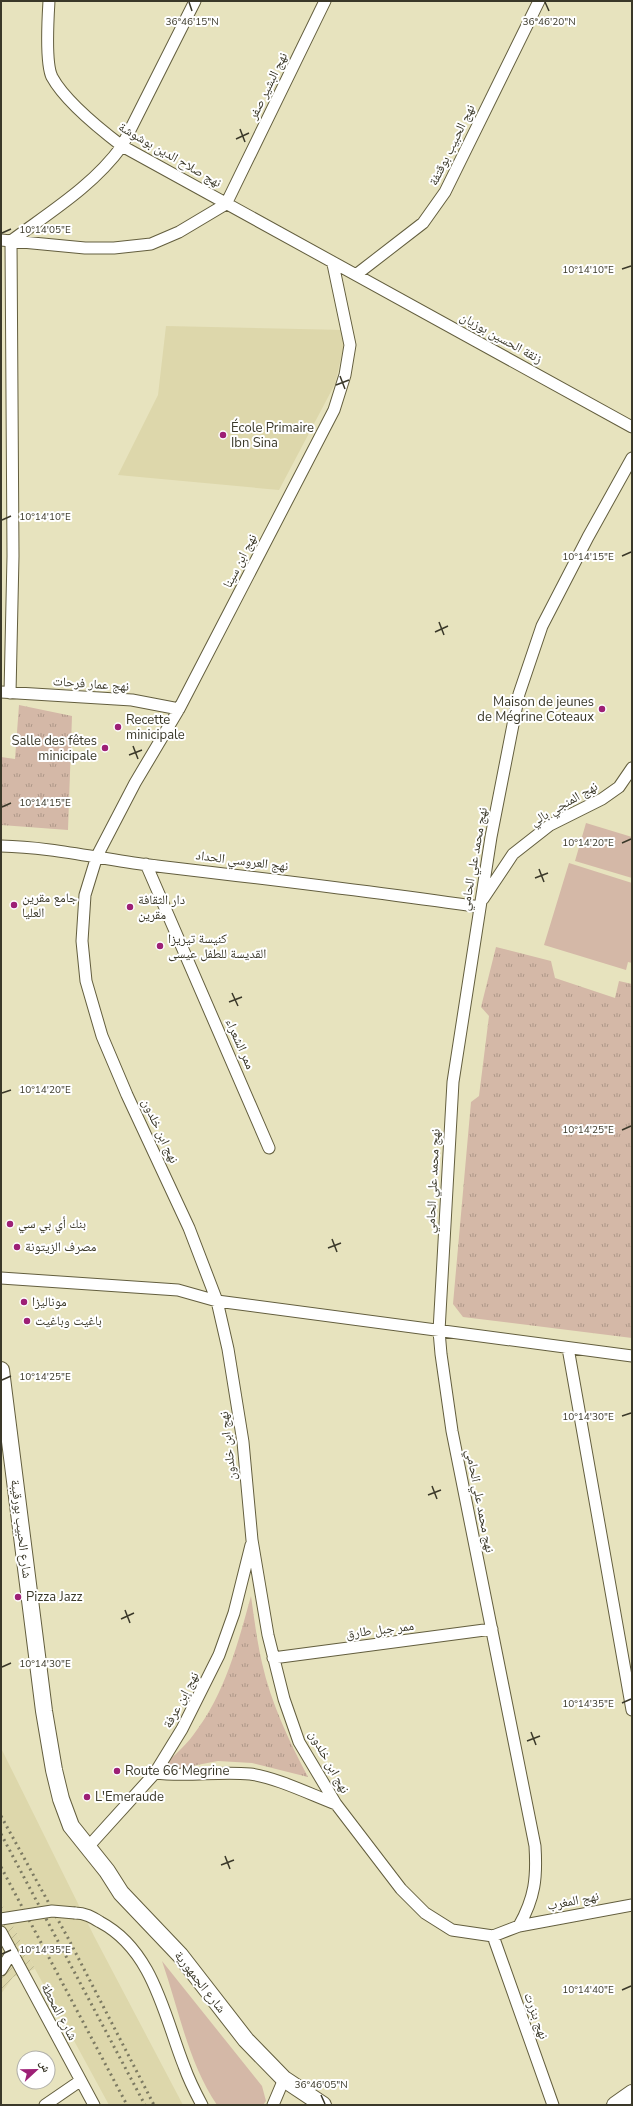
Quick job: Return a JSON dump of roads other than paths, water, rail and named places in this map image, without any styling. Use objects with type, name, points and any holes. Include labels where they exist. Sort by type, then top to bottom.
[{"type":"street","name":"نهج صلاح الدين بوشوشة","points":[[49,1],[47,45],[52,77],[72,102],[96,126],[122,146],[333,264],[357,274]]},
{"type":"street","points":[[6,241],[99,174],[122,146],[195,1]]},
{"type":"street","name":"نهج البشير صفر","points":[[226,204],[325,1]]},
{"type":"street","name":"نهج الحبيب بوقتفة","points":[[357,274],[423,223],[434,209],[445,192],[539,1]]},
{"type":"street","points":[[6,241],[85,248],[114,248],[151,244],[179,232],[226,204]]},
{"type":"street","points":[[6,241],[13,556],[6,692]]},
{"type":"street","name":"نهج ابن سينا","points":[[98,856],[135,783],[179,709],[334,410],[345,375],[350,345],[333,264]]},
{"type":"street","name":"زنقة الحسين بوزيان","points":[[357,274],[632,427]]},
{"type":"street","name":"نهج محمد علي الحامي","points":[[519,1926],[528,1910],[534,1893],[536,1870],[535,1846],[452,1431],[439,1331],[453,1082],[480,904],[519,694],[542,626],[588,537],[632,458]]},
{"type":"street","name":"نهج عمار فرحات","points":[[6,692],[132,700],[179,709]]},
{"type":"street","name":"نهج المنجي بالي","points":[[480,904],[513,854],[550,825],[608,795],[619,787],[632,768]]},
{"type":"street","name":"نهج العروسي الحداد","points":[[1,846],[98,856],[146,864],[480,904]]},
{"type":"street","name":"نهج ابن خلدون","points":[[98,856],[85,895],[82,941],[86,981],[102,1036],[127,1095],[190,1228],[217,1301],[228,1349],[243,1442],[252,1540],[273,1658],[284,1699],[299,1742],[336,1804],[401,1889],[425,1913],[452,1930],[493,1936],[519,1926]]},
{"type":"street","name":"ممر الشعراء","points":[[146,864],[269,1148]]},
{"type":"street","points":[[1,1278],[178,1290],[217,1301],[632,1356]]},
{"type":"street","points":[[568,1348],[632,1710]]},
{"type":"street","name":"شارع الحبيب بورقيبة","points":[[1,1370],[44,1711],[54,1770],[60,1798],[71,1826],[88,1847]]},
{"type":"street","name":"نهج إبن عرفة","points":[[88,1847],[155,1773],[182,1729],[219,1655],[234,1613],[252,1540]]},
{"type":"street","name":"ممر جبل طارق","points":[[273,1658],[492,1629]]},
{"type":"street","points":[[155,1773],[173,1776],[220,1772],[252,1774],[285,1784],[336,1804]]},
{"type":"street","name":"شارع الجمهورية","points":[[88,1847],[121,1893],[180,1955],[246,2040],[284,2079],[315,2103]]},
{"type":"street","name":"نهج المغرب","points":[[519,1926],[632,1905]]},
{"type":"street","points":[[1,1919],[52,1911],[84,1913],[115,1930],[135,1949],[151,1976],[184,2068],[202,2105]]},
{"type":"street","name":"شارع المحطة","points":[[1,1932],[94,2105]]},
{"type":"street","name":"نهج بنزرت","points":[[493,1936],[553,2105]]},
{"type":"street","points":[[1,1970],[12,1952]]},
{"type":"street","points":[[273,2105],[284,2079]]},
{"type":"street","points":[[45,2105],[80,2081]]},
{"type":"street","points":[[194,2089],[206,2105]]},
{"type":"street","points":[[615,2105],[632,2093]]},
{"type":"railway","points":[[1,1816],[68,1938],[154,2105]]},
{"type":"railway","points":[[1,1834],[145,2105]]},
{"type":"railway","points":[[1,1867],[127,2105]]},
{"type":"place","name":"École Primaire Ibn Sina","points":[[223,435]]},
{"type":"place","name":"Maison de jeunes de Mégrine Coteaux","points":[[602,709]]},
{"type":"place","name":"Recette minicipale","points":[[118,727]]},
{"type":"place","name":"Salle des fêtes minicipale","points":[[105,748]]},
{"type":"place","name":"جامع مقرين العليا","points":[[14,905]]},
{"type":"place","name":"دار الثقافة مقرين","points":[[130,907]]},
{"type":"place","name":"كنيسة تيريزا القديسة للطفل عيسى","points":[[160,946]]},
{"type":"place","name":"بنك أي بي سي","points":[[10,1224]]},
{"type":"place","name":"مصرف الزيتونة","points":[[17,1247]]},
{"type":"place","name":"موناليزا","points":[[24,1302]]},
{"type":"place","name":"باغيت وباغيت","points":[[27,1321]]},
{"type":"place","name":"Pizza Jazz","points":[[18,1597]]},
{"type":"place","name":"Route 66 Megrine","points":[[117,1771]]},
{"type":"place","name":"L'Emeraude","points":[[87,1797]]}]
